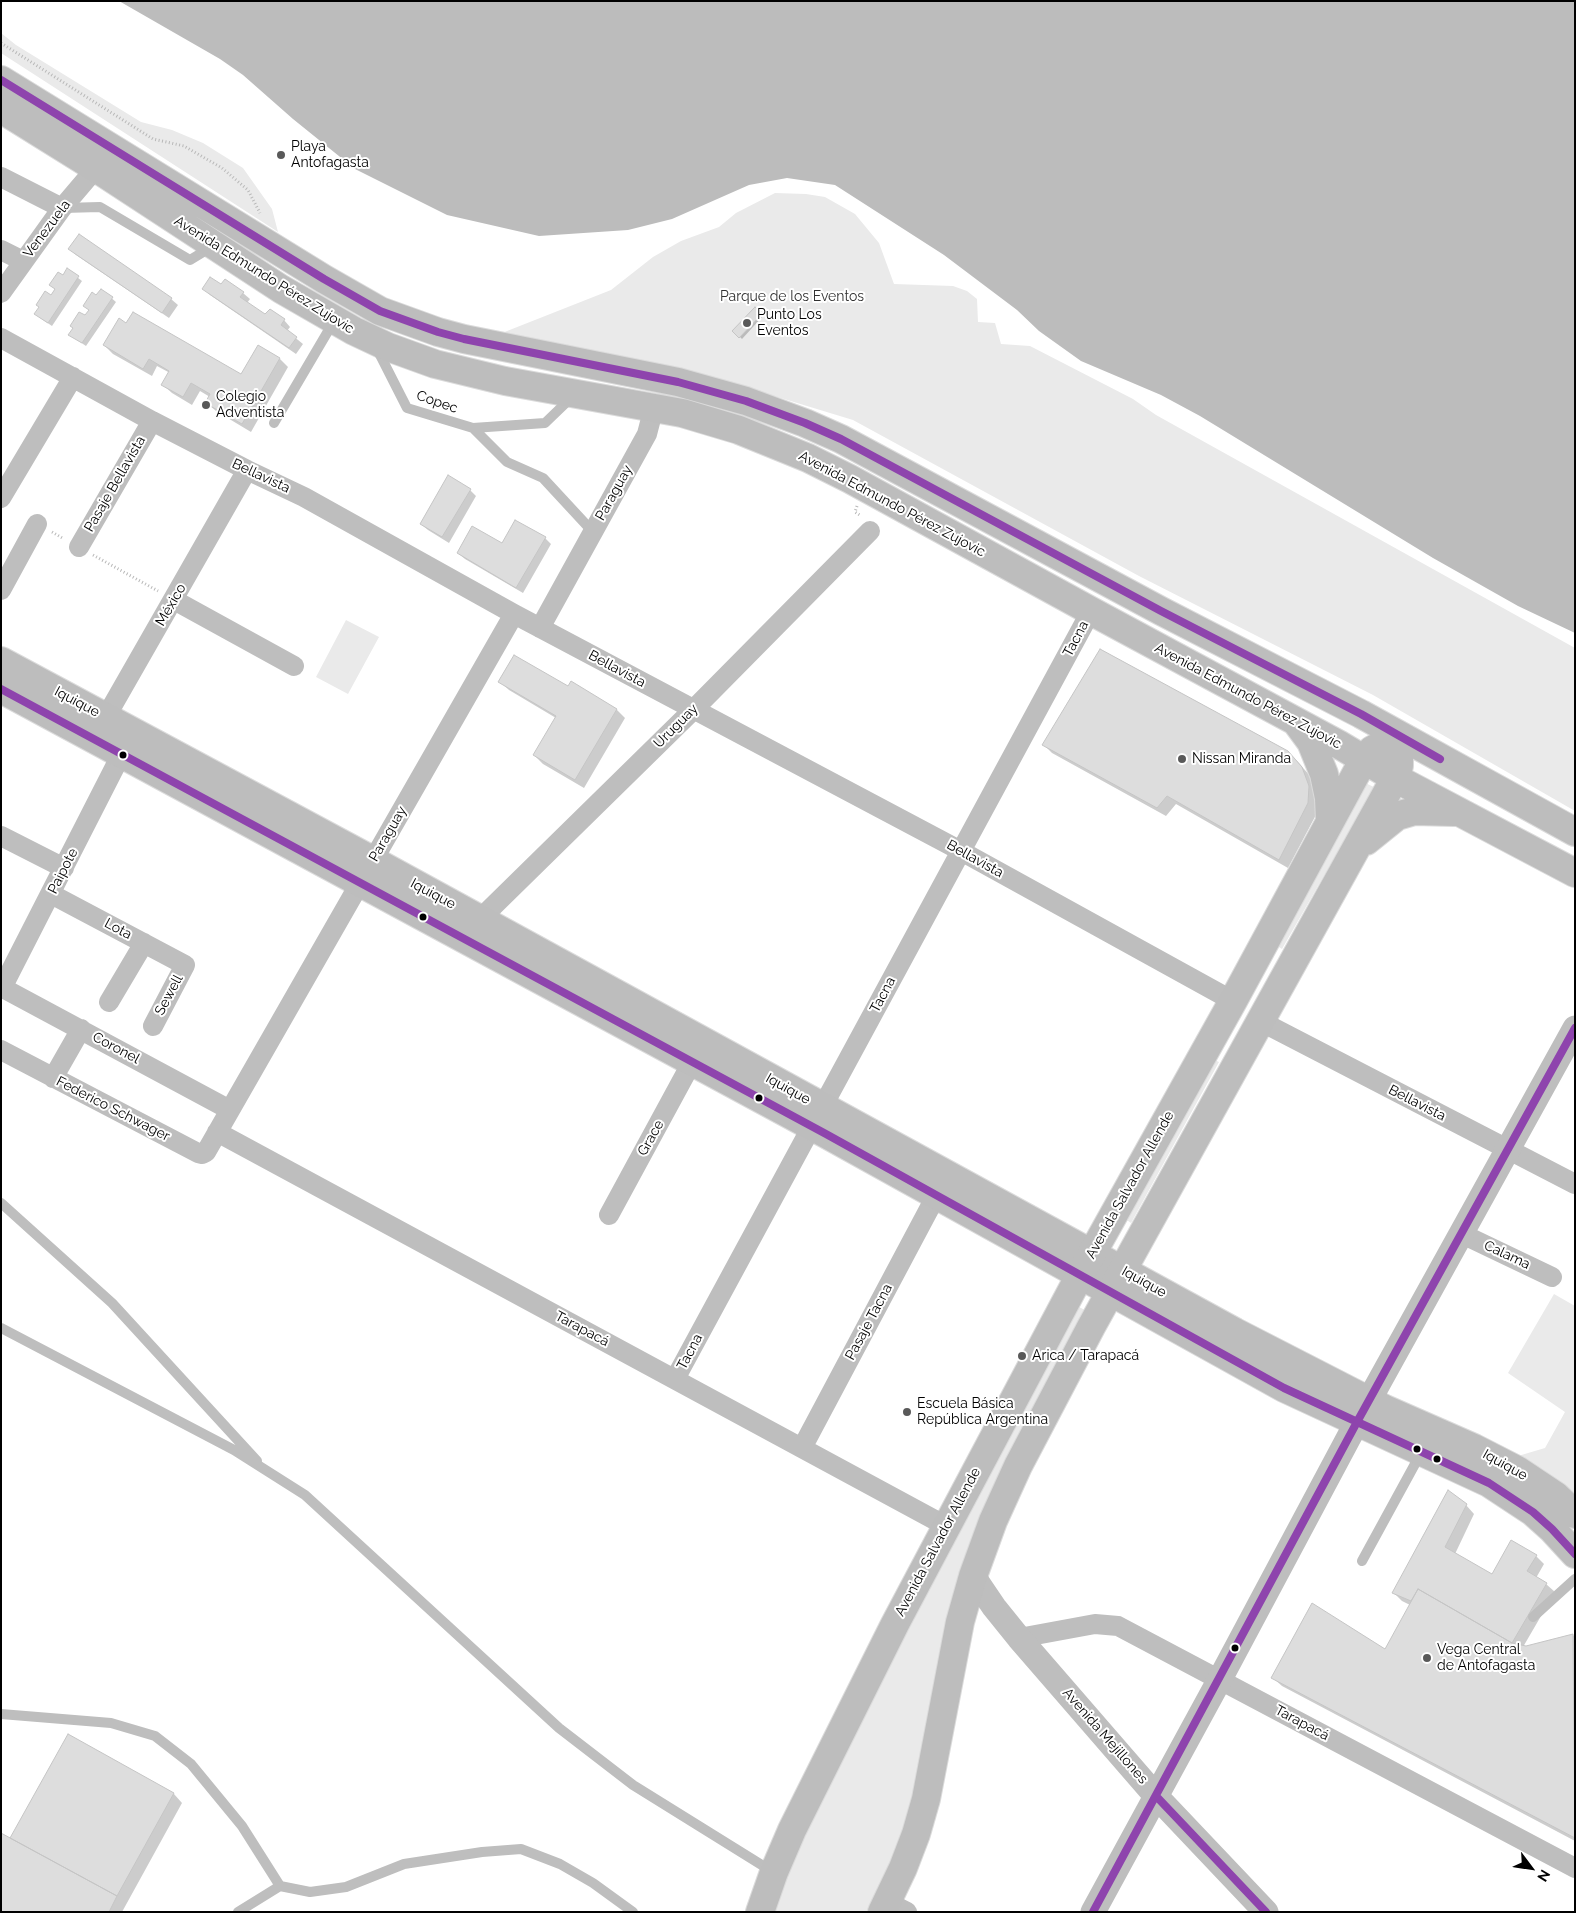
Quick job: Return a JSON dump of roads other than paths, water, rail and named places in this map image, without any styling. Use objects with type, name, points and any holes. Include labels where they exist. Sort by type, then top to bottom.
[{"type":"main road","name":"Avenida Edmundo Pérez Zujovic","points":[[1,80],[331,284],[380,311],[438,332],[464,339],[678,382],[746,401],[805,423],[856,447],[1161,611],[1399,735],[1575,832]]},
{"type":"main road","name":"Avenida Edmundo Pérez Zujovic","points":[[1,109],[96,168],[213,246],[334,321],[372,340],[403,353],[460,370],[506,381],[654,407],[724,425],[767,440],[808,458],[850,478],[1364,759],[1395,778],[1575,873]]},
{"type":"main road","name":"Iquique","points":[[1,662],[100,728],[366,872],[692,1062],[817,1117],[936,1196],[1086,1264]]},
{"type":"main road","name":"Iquique","points":[[1,689],[100,728],[122,753],[366,872],[480,919],[817,1117],[1117,1281],[1284,1388],[1363,1411],[1474,1448],[1517,1470],[1556,1496],[1575,1514]]},
{"type":"main road","points":[[1296,722],[1311,742],[1324,774],[1329,798],[1330,820]]},
{"type":"main road","points":[[892,1908],[926,1800],[951,1668],[973,1576],[993,1521],[1018,1466],[1117,1281],[1395,778],[1399,766],[1399,735],[1372,750],[1364,759]]},
{"type":"main road","name":"Avenida Salvador Allende","points":[[760,1912],[792,1830],[946,1526],[1086,1264],[1364,759]]},
{"type":"main road","points":[[1348,860],[1368,838],[1396,816],[1422,810],[1460,813]]},
{"type":"main road","name":"Iquique","points":[[1363,1411],[1422,1452],[1489,1483],[1512,1497],[1552,1529],[1575,1554]]},
{"type":"street","name":"Venezuela","points":[[1,293],[62,208],[96,168]]},
{"type":"street","points":[[1,177],[62,208]]},
{"type":"street","points":[[1,250],[23,261]]},
{"type":"street","name":"Bellavista","points":[[1,338],[152,420],[304,497],[514,614],[961,851],[1232,1001]]},
{"type":"street","points":[[1,498],[73,377]]},
{"type":"street","name":"Paraguay","points":[[540,628],[647,434],[654,407]]},
{"type":"street","name":"Pasaje Bellavista","points":[[79,547],[152,420]]},
{"type":"street","name":"México","points":[[100,728],[248,470]]},
{"type":"street","points":[[1,590],[37,524]]},
{"type":"street","name":"Uruguay","points":[[480,919],[693,710],[870,531]]},
{"type":"street","points":[[174,600],[294,666]]},
{"type":"street","name":"Tacna","points":[[675,1379],[1091,611]]},
{"type":"street","name":"Paraguay","points":[[217,1132],[514,614]]},
{"type":"street","name":"Paipote","points":[[2,987],[122,753]]},
{"type":"street","points":[[1,836],[64,868]]},
{"type":"street","name":"Lota","points":[[51,894],[185,965]]},
{"type":"street","points":[[109,1002],[144,943]]},
{"type":"street","name":"Sewell","points":[[152,1026],[185,965]]},
{"type":"street","name":"Coronel","points":[[2,987],[230,1110]]},
{"type":"street","name":"Bellavista","points":[[1260,1020],[1575,1184]]},
{"type":"street","points":[[1093,1912],[1363,1411],[1575,1028]]},
{"type":"street","points":[[53,1078],[81,1029]]},
{"type":"street","name":"Federico Schwager","points":[[1,1050],[198,1153],[206,1152],[217,1132]]},
{"type":"street","name":"Grace","points":[[609,1215],[692,1062]]},
{"type":"street","name":"Tarapacá","points":[[217,1132],[946,1526]]},
{"type":"street","name":"Pasaje Tacna","points":[[802,1448],[936,1196]]},
{"type":"street","name":"Calama","points":[[1462,1234],[1552,1276]]},
{"type":"street","name":"Avenida Mejillones","points":[[973,1576],[994,1607],[1019,1638],[1156,1796],[1266,1912]]},
{"type":"street","name":"Tarapacá","points":[[1019,1638],[1095,1624],[1118,1626],[1575,1868]]},
{"type":"lane","points":[[62,208],[100,207],[190,260],[213,246]]},
{"type":"lane","points":[[274,423],[334,321]]},
{"type":"lane","name":"Copec","points":[[372,340],[407,408],[473,428],[546,423],[576,392]]},
{"type":"lane","name":"Copec","points":[[473,428],[507,462],[542,478],[593,532]]},
{"type":"lane","points":[[1,1203],[112,1303],[266,1470]]},
{"type":"lane","points":[[1,1328],[234,1450],[305,1495],[566,1733],[633,1786],[774,1872]]},
{"type":"lane","points":[[1362,1561],[1422,1452]]},
{"type":"lane","points":[[1533,1617],[1575,1579]]},
{"type":"lane","points":[[1,1714],[111,1723],[155,1736],[191,1764],[242,1826],[280,1886]]},
{"type":"lane","points":[[238,1912],[280,1886],[310,1892],[346,1887],[404,1864],[482,1852],[521,1849],[560,1864],[593,1883],[633,1912]]},
{"type":"place","name":"Playa Antofagasta","points":[[281,155]]},
{"type":"place","name":"Punto Los Eventos","points":[[747,323]]},
{"type":"place","name":"Colegio Adventista","points":[[206,405]]},
{"type":"place","name":"Nissan Miranda","points":[[1182,759]]},
{"type":"place","name":"Arica / Tarapacá","points":[[1022,1356]]},
{"type":"place","name":"Escuela Básica República Argentina","points":[[907,1412]]},
{"type":"place","name":"Vega Central de Antofagasta","points":[[1427,1658]]},
{"type":"park label","name":"Parque de los Eventos","points":[[792,297]]}]
